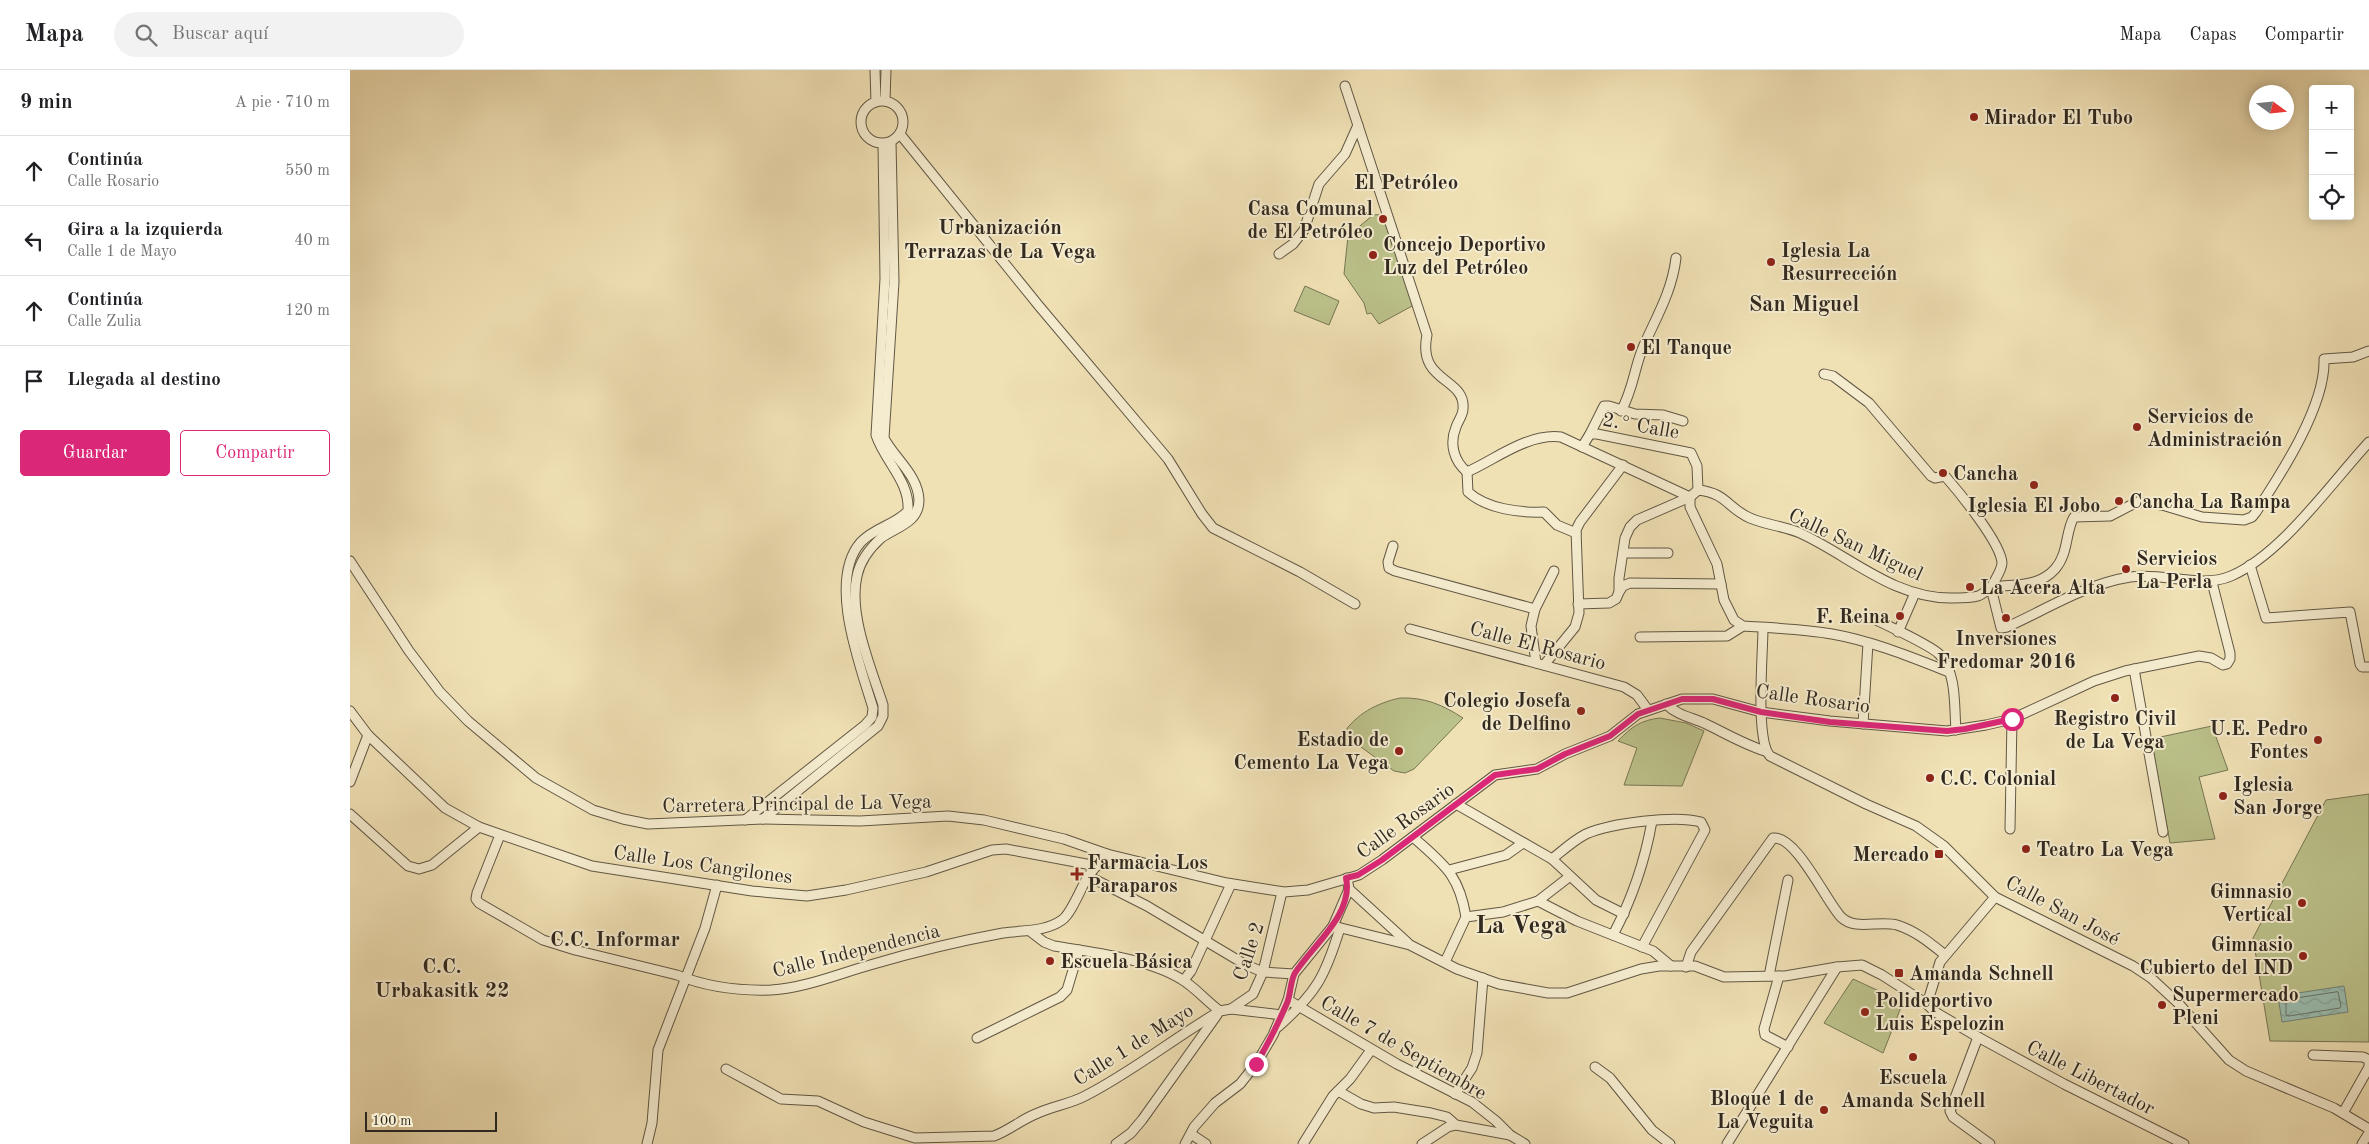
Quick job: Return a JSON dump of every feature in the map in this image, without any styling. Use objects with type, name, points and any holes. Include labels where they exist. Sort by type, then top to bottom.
[{"type":"street","points":[[875,70],[881,102]]},
{"type":"street","points":[[881,102],[886,70]]},
{"type":"street","points":[[1345,86],[1427,335],[1425,349],[1430,367],[1441,378],[1453,385],[1462,401],[1463,409],[1454,433],[1453,447],[1458,465],[1467,472],[1468,492],[1474,497],[1502,508],[1528,512],[1544,512],[1557,525],[1576,534]]},
{"type":"street","points":[[881,102],[892,104],[902,114],[903,121],[900,134],[887,143],[870,140],[862,129],[862,116],[865,110],[881,102]]},
{"type":"street","points":[[1279,254],[1293,244],[1304,230],[1319,184],[1345,154],[1358,125]]},
{"type":"street","points":[[900,134],[1038,306],[1168,459],[1202,514],[1213,528],[1288,566],[1355,604]]},
{"type":"street","points":[[763,819],[878,726],[883,716],[883,705],[857,615],[856,576],[863,558],[872,547],[882,537],[908,523],[916,513],[919,501],[916,483],[891,452],[884,438],[894,282],[887,143]]},
{"type":"street","points":[[745,820],[865,725],[872,717],[873,708],[855,648],[848,612],[848,573],[853,555],[860,543],[872,531],[899,520],[908,511],[909,500],[904,483],[880,450],[876,435],[885,279],[887,143]]},
{"type":"street","points":[[1621,411],[1629,396],[1643,346],[1670,288],[1676,258]]},
{"type":"street","name":"Calle San Miguel","points":[[1698,490],[1712,492],[1728,500],[1738,512],[1751,519],[1798,532],[1888,583],[1915,593],[1951,598],[1978,596],[1991,588],[2030,584],[2043,579],[2055,569],[2064,555],[2071,522],[2074,517],[2110,516],[2137,502],[2162,505],[2202,518],[2244,520],[2252,517],[2277,480],[2306,426],[2324,372],[2324,359],[2353,357],[2369,350]]},
{"type":"street","points":[[1824,374],[1833,376],[1869,403],[1931,476],[1935,478],[1945,476],[1956,488],[1998,549],[2002,564],[1991,588],[2000,628],[2007,627],[2093,586],[2114,580],[2132,577],[2175,577],[2212,582],[2232,576],[2250,565],[2291,531],[2369,442]]},
{"type":"street","points":[[1590,434],[1604,406],[1646,415],[1663,415],[1683,421]]},
{"type":"street","name":"2.° Calle","points":[[1582,447],[1590,434],[1691,453],[1697,466],[1698,490]]},
{"type":"street","points":[[1467,472],[1516,447],[1547,436],[1561,437],[1690,497]]},
{"type":"street","points":[[1540,664],[1575,627],[1579,613],[1576,534],[1580,522],[1623,465]]},
{"type":"street","points":[[1620,592],[1619,578],[1630,527],[1637,520],[1690,497],[1698,490]]},
{"type":"street","points":[[1690,497],[1690,507],[1717,564],[1724,600],[1734,620],[1743,626],[1831,634],[1910,656],[1949,672]]},
{"type":"street","points":[[1394,546],[1388,562],[1389,568],[1395,571],[1535,608]]},
{"type":"street","points":[[1623,553],[1668,553]]},
{"type":"street","name":"Carretera Principal de La Vega","points":[[350,561],[408,651],[440,692],[468,721],[536,778],[593,810],[648,824],[763,819],[860,821],[948,816],[984,820],[1064,840],[1107,854],[1231,884],[1282,892],[1308,890],[1346,878]]},
{"type":"street","points":[[2250,565],[2266,618],[2350,612],[2360,664],[2362,667],[2369,668]]},
{"type":"street","points":[[1540,664],[1531,626],[1535,608],[1554,570]]},
{"type":"street","name":"Calle Rosario","points":[[1346,878],[1358,875],[1382,860],[1495,775],[1537,769],[1573,750],[1610,736],[1638,714],[1682,699],[1713,699],[1761,712],[1862,724],[1956,730],[2012,719],[2094,681],[2134,669],[2200,656],[2211,658],[2223,665],[2227,664],[2230,659],[2230,653],[2212,582]]},
{"type":"street","points":[[1578,604],[1609,603],[1616,599],[1623,586],[1630,583],[1721,584]]},
{"type":"street","points":[[1898,632],[1915,593]]},
{"type":"street","points":[[1868,616],[1939,653],[1949,672],[1953,686],[1956,730]]},
{"type":"street","points":[[1640,637],[1727,636],[1743,626]]},
{"type":"street","points":[[1763,628],[1761,712],[1765,751]]},
{"type":"street","name":"Calle El Rosario","points":[[1410,629],[1624,687],[1637,695],[1648,710]]},
{"type":"street","points":[[1862,724],[1868,644]]},
{"type":"street","points":[[2134,669],[2163,832]]},
{"type":"street","name":"Calle San José","points":[[1666,704],[1674,712],[1704,723],[1740,743],[1765,751],[1780,762],[1916,826],[1944,846],[1995,896],[2133,966],[2151,978],[2178,1003],[2217,1048],[2237,1066],[2343,1113],[2369,1128]]},
{"type":"street","name":"Calle Los Cangilones","points":[[350,711],[368,735],[445,808],[479,828],[592,866],[717,885],[807,896],[846,890],[926,872],[992,850],[1006,849],[1097,866]]},
{"type":"street","points":[[2010,829],[2012,719]]},
{"type":"street","points":[[350,782],[368,735]]},
{"type":"street","points":[[1456,804],[1552,859],[1569,878],[1596,900],[1624,914]]},
{"type":"street","points":[[350,814],[408,866],[419,869],[432,865],[479,828]]},
{"type":"street","points":[[1552,859],[1586,834],[1608,828],[1652,821],[1690,819],[1701,822],[1705,830],[1642,947]]},
{"type":"street","points":[[1613,935],[1624,914],[1647,852],[1652,821]]},
{"type":"street","name":"Calle Independencia","points":[[500,835],[477,893],[479,904],[542,940],[563,948],[729,988],[773,990],[803,985],[870,964],[948,945],[1005,933],[1031,932],[1063,920],[1088,876],[1107,854]]},
{"type":"street","points":[[1413,837],[1449,870],[1462,895],[1466,917],[1445,962]]},
{"type":"street","points":[[1686,966],[1697,944],[1773,838],[1786,841],[1841,917],[1849,924],[1895,925],[1922,936],[1945,956]]},
{"type":"street","points":[[1449,870],[1506,855],[1523,843]]},
{"type":"street","points":[[1088,876],[1146,906],[1246,966],[1263,972],[1294,974]]},
{"type":"street","points":[[1276,1029],[1300,1007],[1321,980],[1349,890],[1346,878]]},
{"type":"street","points":[[1466,917],[1503,912],[1538,901],[1569,878]]},
{"type":"street","points":[[1769,976],[1788,880]]},
{"type":"street","points":[[1184,980],[1205,942],[1231,884]]},
{"type":"street","points":[[647,1144],[652,1123],[658,1050],[705,928],[717,885]]},
{"type":"street","points":[[1349,890],[1410,944]]},
{"type":"street","name":"Calle 2","points":[[1231,1009],[1253,994],[1263,972],[1282,892]]},
{"type":"street","points":[[1927,1004],[1940,962],[1995,896]]},
{"type":"street","points":[[1538,901],[1577,921],[1652,951],[1671,966]]},
{"type":"street","points":[[1186,1144],[1190,1134],[1215,1103],[1240,1084],[1256,1064],[1276,1029],[1288,1000],[1294,974],[1336,927]]},
{"type":"street","name":"Calle Libertador","points":[[1336,927],[1410,944],[1445,962],[1483,978],[1500,984],[1540,992],[1568,993],[1641,969],[1671,966],[1694,966],[1724,977],[1779,976],[1862,965],[1882,975],[1927,1004],[1935,1012],[1978,1038],[2064,1084],[2184,1144]]},
{"type":"street","points":[[1031,932],[1044,942],[1054,946],[1156,966],[1184,980],[1206,1001],[1220,1011]]},
{"type":"street","points":[[977,1038],[1060,997],[1067,990],[1079,950]]},
{"type":"street","points":[[1726,1144],[1837,967]]},
{"type":"street","points":[[1779,976],[1764,1029],[1765,1035],[1788,1047]]},
{"type":"street","points":[[1455,1094],[1472,1068],[1477,1053],[1483,978]]},
{"type":"street","name":"Calle 7 de Septiembre","points":[[1288,1000],[1371,1050],[1472,1102],[1510,1135],[1525,1144]]},
{"type":"street","points":[[1116,1144],[1131,1133],[1142,1120],[1220,1011],[1231,1009],[1282,1014]]},
{"type":"street","name":"Calle 1 de Mayo","points":[[726,1069],[781,1099],[818,1101],[864,1122],[914,1138],[994,1136],[1037,1113],[1083,1098],[1220,1011]]},
{"type":"street","points":[[1978,1038],[1950,1110],[1953,1117],[1990,1144]]},
{"type":"street","points":[[1303,1144],[1333,1096],[1350,1079],[1371,1050]]},
{"type":"street","points":[[2313,1055],[2363,1057],[2369,1060],[2369,1067],[2343,1113]]},
{"type":"street","points":[[1595,1066],[1615,1083],[1652,1130],[1670,1144]]},
{"type":"street","points":[[1338,1091],[1361,1104],[1374,1108],[1394,1107],[1432,1113],[1447,1117],[1456,1125]]},
{"type":"street","points":[[1422,1144],[1448,1127],[1456,1125],[1510,1135]]},
{"type":"street","points":[[2362,1144],[2369,1133]]},
{"type":"street","points":[[1190,1134],[1206,1144]]},
{"type":"green space","name":"Concejo Deportivo Luz del Petróleo","points":[[1388,214],[1414,305],[1379,324],[1371,313],[1367,314],[1364,303],[1344,274],[1348,236],[1373,215]]},
{"type":"green space","points":[[1305,286],[1339,301],[1329,325],[1294,311]]},
{"type":"green space","name":"Estadio de Cemento La Vega","points":[[1400,698],[1426,700],[1448,709],[1463,718],[1414,769],[1405,773],[1394,771],[1343,734],[1354,721],[1368,710]]},
{"type":"green space","points":[[1660,718],[1686,723],[1704,731],[1682,786],[1624,785],[1637,748],[1618,741],[1637,725],[1647,720]]},
{"type":"green space","points":[[2212,726],[2228,770],[2199,777],[2215,839],[2170,843],[2151,739]]},
{"type":"green space","points":[[2369,794],[2369,1042],[2270,1041],[2253,938],[2326,800]]},
{"type":"green space","name":"Polideportivo Luis Espelozin","points":[[1853,979],[1903,1002],[1883,1053],[1824,1023]]},
{"type":"water","points":[[2344,986],[2348,1012],[2282,1022],[2278,996]]},
{"type":"place","name":"Mirador El Tubo","points":[[1974,117]]},
{"type":"place","name":"Casa Comunal de El Petróleo","points":[[1383,219]]},
{"type":"place","name":"Concejo Deportivo Luz del Petróleo","points":[[1373,255]]},
{"type":"place","name":"Iglesia La Resurrección","points":[[1771,262]]},
{"type":"place","name":"El Tanque","points":[[1631,347]]},
{"type":"place","name":"Servicios de Administración","points":[[2137,427]]},
{"type":"place","name":"Cancha","points":[[1943,473]]},
{"type":"place","name":"Iglesia El Jobo","points":[[2034,485]]},
{"type":"place","name":"Cancha La Rampa","points":[[2119,501]]},
{"type":"place","name":"Servicios La Perla","points":[[2126,569]]},
{"type":"place","name":"La Acera Alta","points":[[1970,587]]},
{"type":"place","name":"F. Reina","points":[[1900,616]]},
{"type":"place","name":"Inversiones Fredomar 2016","points":[[2006,618]]},
{"type":"place","name":"Registro Civil de La Vega","points":[[2115,698]]},
{"type":"place","name":"Colegio Josefa de Delfino","points":[[1581,711]]},
{"type":"place","name":"U.E. Pedro Fontes","points":[[2318,740]]},
{"type":"place","name":"Estadio de Cemento La Vega","points":[[1399,751]]},
{"type":"place","name":"C.C. Colonial","points":[[1930,778]]},
{"type":"place","name":"Iglesia San Jorge","points":[[2223,796]]},
{"type":"place","name":"Teatro La Vega","points":[[2026,849]]},
{"type":"place","name":"Mercado","points":[[1939,854]]},
{"type":"place","name":"Farmacia Los Paraparos","points":[[1077,874]]},
{"type":"place","name":"Gimnasio Vertical","points":[[2302,903]]},
{"type":"place","name":"Gimnasio Cubierto del IND","points":[[2303,956]]},
{"type":"place","name":"Escuela Básica","points":[[1050,961]]},
{"type":"place","name":"Amanda Schnell","points":[[1899,973]]},
{"type":"place","name":"Supermercado Pleni","points":[[2162,1005]]},
{"type":"place","name":"Polideportivo Luis Espelozin","points":[[1865,1012]]},
{"type":"place","name":"Escuela Amanda Schnell","points":[[1913,1057]]},
{"type":"place","name":"Bloque 1 de La Veguita","points":[[1824,1110]]},
{"type":"district","name":"El Petróleo","points":[[1406,182]]},
{"type":"district","name":"Urbanización Terrazas de La Vega","points":[[1000,239]]},
{"type":"district","name":"San Miguel","points":[[1804,303]]},
{"type":"district","name":"La Vega","points":[[1521,924]]},
{"type":"district","name":"C.C. Informar","points":[[615,939]]},
{"type":"district","name":"C.C. Urbakasitk 22","points":[[442,978]]},
{"type":"route","points":[[1256,1064],[1273,1035],[1288,1000],[1294,974],[1333,926],[1349,890],[1346,878],[1358,875],[1382,860],[1495,775],[1537,769],[1565,754],[1610,736],[1626,726],[1638,714],[1682,699],[1713,699],[1761,712],[1830,722],[1947,731],[2012,719]]}]
